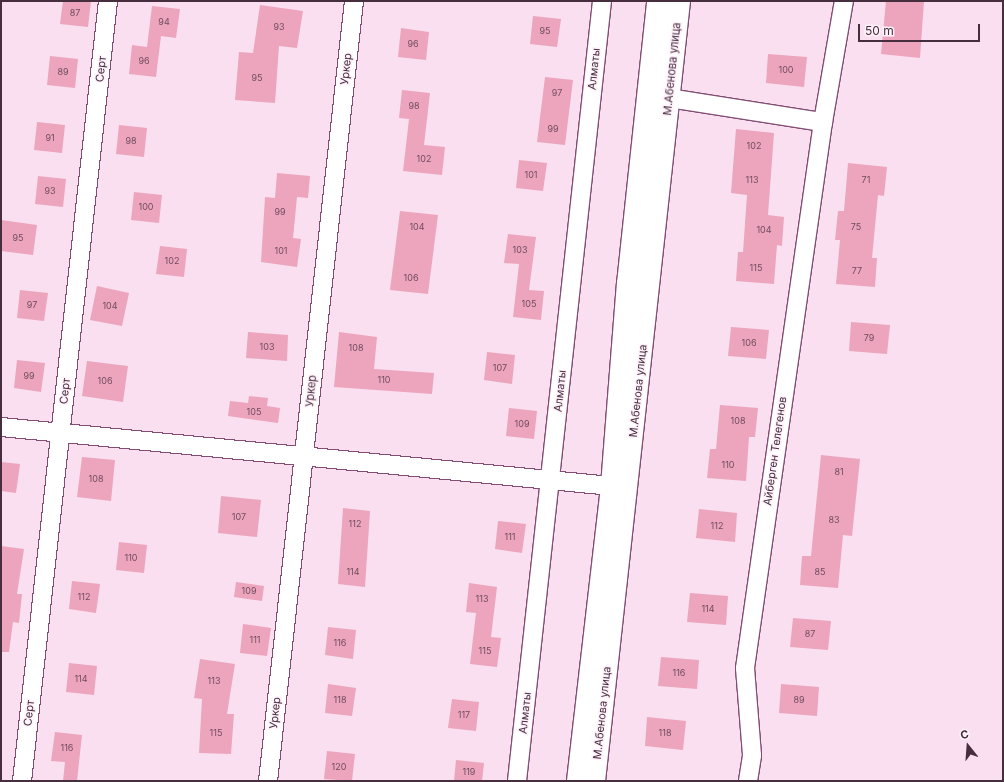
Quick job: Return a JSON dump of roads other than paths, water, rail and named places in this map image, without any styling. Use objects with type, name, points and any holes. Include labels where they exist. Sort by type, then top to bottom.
[{"type":"main road","name":"М.Абенова улица","points":[[578,781],[612,486],[628,284],[658,1]]},
{"type":"main road","name":"М.Абенова улица","points":[[594,781],[679,1]]},
{"type":"street","name":"Серт","points":[[22,781],[108,1]]},
{"type":"street","name":"Уркер","points":[[268,781],[354,1]]},
{"type":"street","name":"Алматы","points":[[517,781],[602,1]]},
{"type":"street","name":"Айберген Телегенов","points":[[748,781],[752,754],[745,668],[823,122],[844,1]]},
{"type":"street","points":[[669,98],[823,122]]},
{"type":"street","points":[[1,427],[550,482],[612,486]]}]
